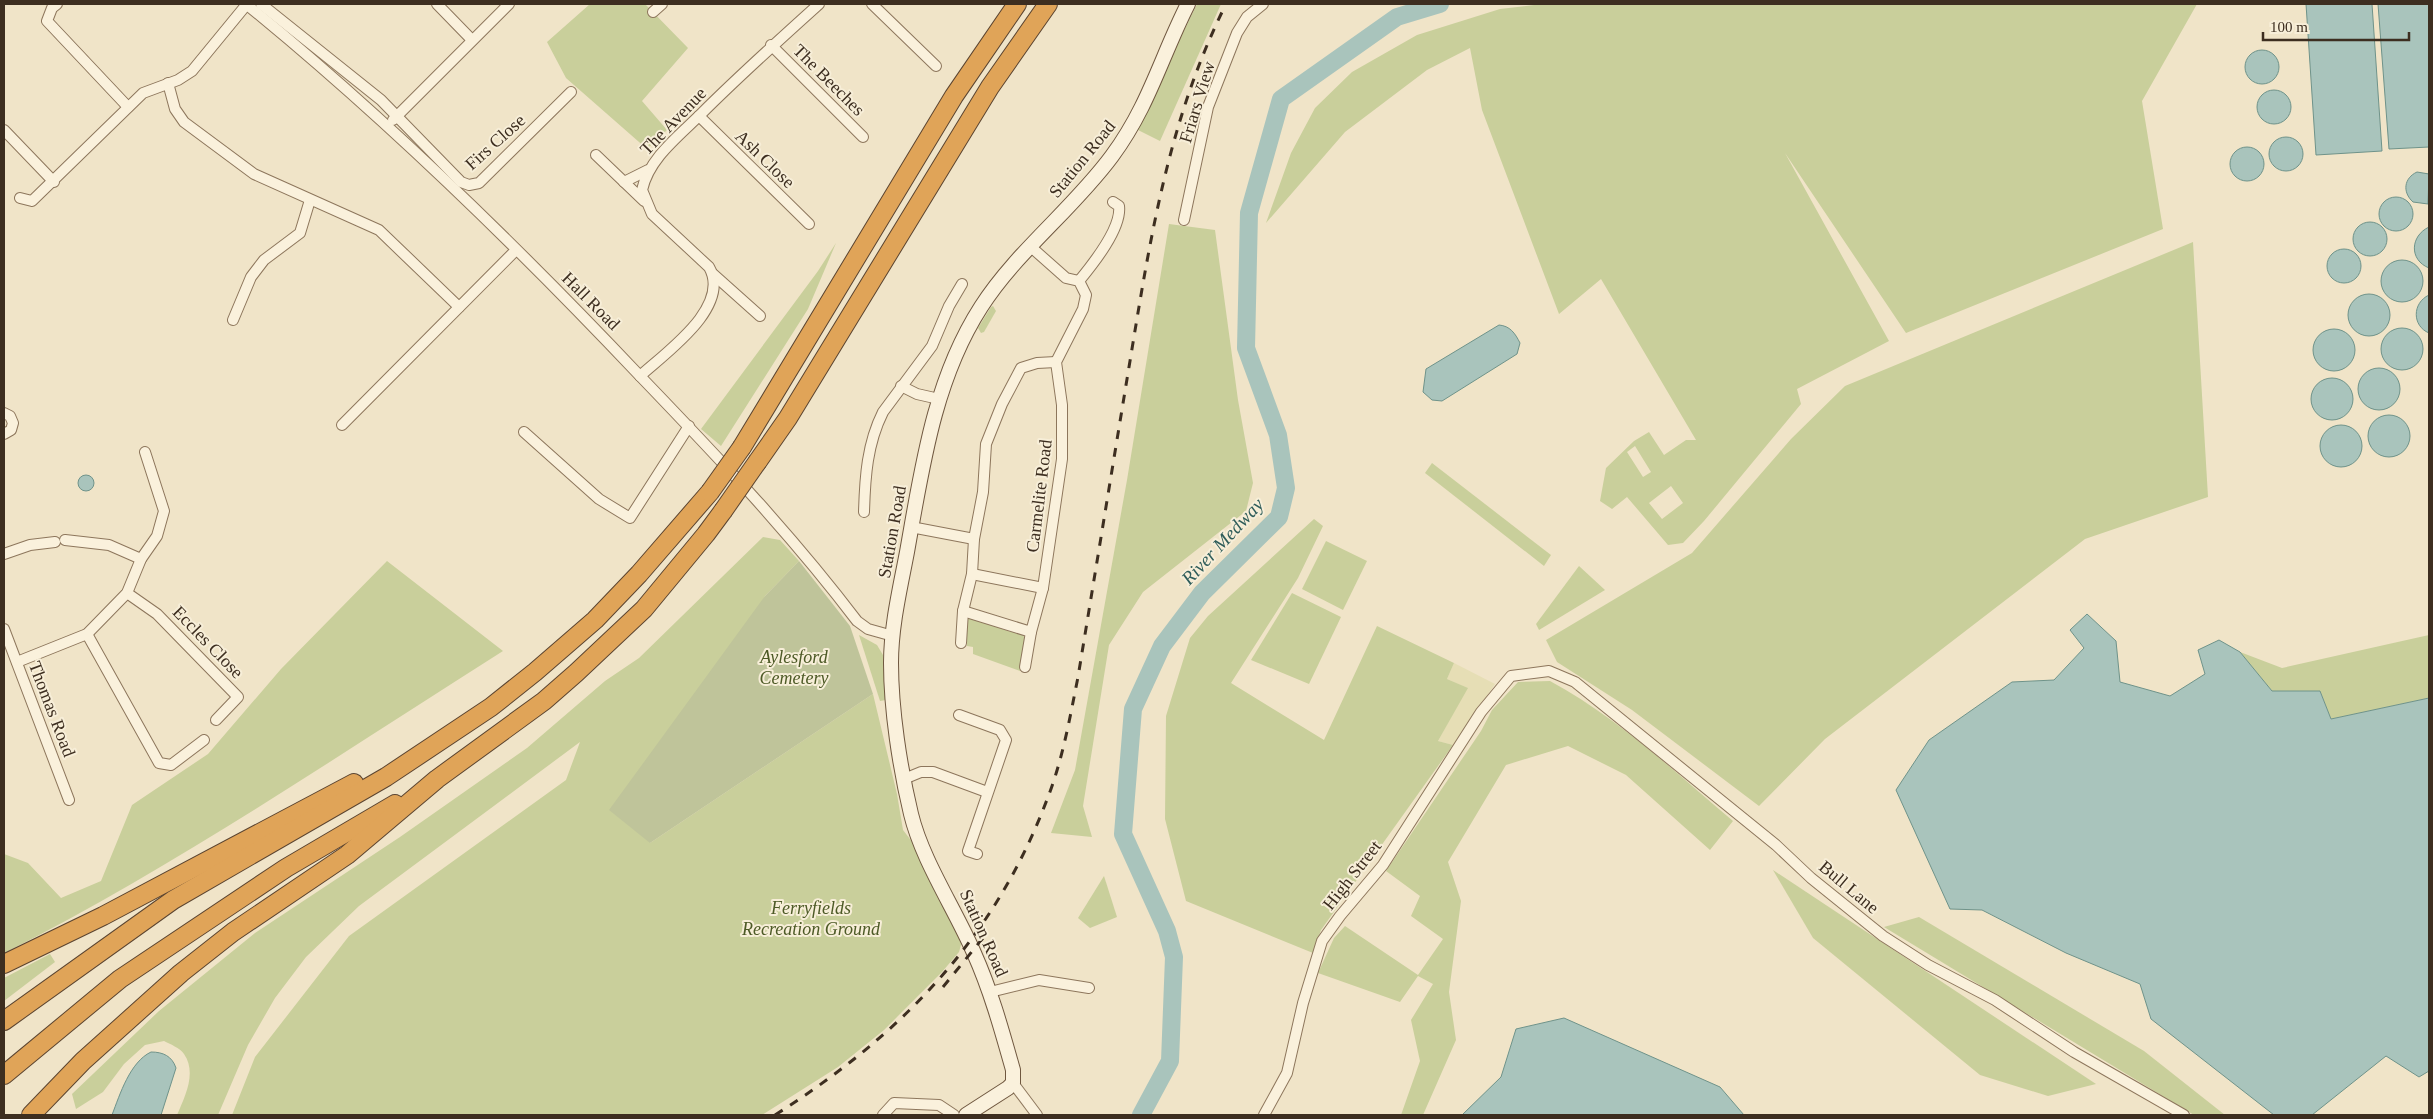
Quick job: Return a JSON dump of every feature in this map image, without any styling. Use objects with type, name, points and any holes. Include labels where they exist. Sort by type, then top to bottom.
[{"type":"highway","points":[[4,1021],[173,900],[386,778],[513,690],[595,620],[645,568],[710,492],[742,447],[954,96],[1017,4]]},
{"type":"highway","points":[[31,1115],[83,1061],[181,973],[233,932],[347,855],[437,780],[544,701],[644,608],[706,534],[788,418],[990,87],[1048,4]]},
{"type":"highway","points":[[4,964],[103,916],[329,796],[438,742]]},
{"type":"highway","points":[[4,1075],[120,978],[195,926],[286,868],[437,780]]},
{"type":"street","points":[[57,4],[52,8],[47,21],[128,107]]},
{"type":"street","points":[[20,198],[32,201],[54,182],[143,93],[192,71],[247,4]]},
{"type":"street","name":"Hall Road","points":[[247,4],[308,54],[414,149],[516,250],[689,426],[776,520],[857,621],[872,631],[893,636]]},
{"type":"street","points":[[261,4],[381,100],[396,116]]},
{"type":"street","points":[[437,4],[472,40]]},
{"type":"street","points":[[387,126],[509,4]]},
{"type":"street","points":[[653,12],[662,4]]},
{"type":"street","name":"The Avenue","points":[[760,316],[713,274],[652,214],[642,190],[648,170],[668,146],[771,45],[819,4]]},
{"type":"street","points":[[872,4],[936,66]]},
{"type":"street","name":"Station Road","points":[[1012,1083],[1013,1070],[990,992],[974,952],[919,838],[904,779],[894,702],[891,664],[893,636],[911,527],[938,399],[960,344],[982,305],[1096,177],[1133,127],[1147,100],[1188,4]]},
{"type":"street","name":"Friars View","points":[[1184,220],[1208,107],[1237,32],[1246,17],[1263,4]]},
{"type":"street","name":"The Beeches","points":[[771,45],[863,137]]},
{"type":"street","points":[[168,83],[175,109],[184,122],[254,174],[379,230],[459,307]]},
{"type":"street","name":"Firs Close","points":[[396,116],[461,182],[469,186],[479,183],[571,92]]},
{"type":"street","name":"Ash Close","points":[[699,116],[809,224]]},
{"type":"street","points":[[4,130],[54,182]]},
{"type":"street","points":[[596,155],[648,205]]},
{"type":"street","points":[[624,182],[648,170]]},
{"type":"street","points":[[233,320],[251,277],[264,260],[300,233],[310,200]]},
{"type":"street","points":[[1079,281],[1103,250],[1119,216],[1119,206],[1113,202]]},
{"type":"street","points":[[1032,247],[1066,278],[1079,281]]},
{"type":"street","points":[[342,425],[516,250]]},
{"type":"street","points":[[640,376],[700,321],[712,298],[713,274]]},
{"type":"street","points":[[961,643],[963,611],[972,574],[974,539],[983,492],[986,444],[1002,404],[1021,368],[1037,363],[1056,362],[1083,309],[1086,296],[1079,281]]},
{"type":"street","points":[[864,512],[866,476],[872,438],[883,412],[932,346],[949,306],[962,284]]},
{"type":"street","name":"Carmelite Road","points":[[1025,667],[1031,632],[1043,588],[1062,459],[1062,405],[1056,362]]},
{"type":"street","points":[[902,386],[917,394],[938,399]]},
{"type":"street","points":[[4,413],[10,416],[13,423],[10,430],[4,434]]},
{"type":"street","points":[[524,432],[599,499],[630,518],[689,426]]},
{"type":"street","points":[[17,662],[87,634],[126,593],[141,559],[156,536],[164,510],[145,452]]},
{"type":"street","points":[[911,527],[974,539]]},
{"type":"street","points":[[4,554],[30,545],[60,541],[109,545],[141,559]]},
{"type":"street","points":[[972,574],[1043,588]]},
{"type":"street","name":"Eccles Close","points":[[126,593],[158,614],[238,697],[216,720]]},
{"type":"street","points":[[963,611],[1031,632]]},
{"type":"street","points":[[87,634],[159,763],[171,765],[204,740]]},
{"type":"street","name":"Thomas Road","points":[[5,635],[69,800]]},
{"type":"street","name":"Bull Lane","points":[[1511,676],[1549,671],[1576,682],[1776,845],[1811,878],[1882,936],[1928,965],[1995,1000],[2074,1052],[2184,1115]]},
{"type":"street","name":"High Street","points":[[1264,1115],[1287,1073],[1303,1003],[1322,941],[1340,916],[1383,865],[1481,712],[1511,676]]},
{"type":"street","points":[[959,715],[1000,730],[1006,740],[968,850],[977,854]]},
{"type":"street","points":[[904,779],[921,772],[933,772],[987,792]]},
{"type":"street","points":[[990,992],[1038,980],[1089,988]]},
{"type":"street","points":[[966,1115],[1001,1093],[1012,1083],[1037,1115]]},
{"type":"street","points":[[883,1115],[894,1103],[901,1102],[939,1105],[954,1115]]},
{"type":"shaded area","points":[[1454,663],[1495,684],[1453,745],[1438,741],[1467,688],[1447,679]]},
{"type":"green space","points":[[590,4],[645,4],[688,48],[642,101],[667,130],[647,149],[566,78],[547,42]]},
{"type":"green space","points":[[1197,4],[1221,4],[1160,141],[1136,129]]},
{"type":"green space","points":[[1542,4],[2197,4],[2142,101],[2163,229],[1906,333],[1785,153],[1889,341],[1797,389],[1801,404],[1704,521],[1683,543],[1668,545],[1627,497],[1612,509],[1600,501],[1606,468],[1634,441],[1649,432],[1664,455],[1686,440],[1696,440],[1601,279],[1559,314],[1482,110],[1470,48],[1427,70],[1345,132],[1266,223],[1291,153],[1315,108],[1352,72],[1417,35],[1500,9]],"holes":[[[1635,446],[1651,472],[1643,477],[1627,452]],[[1671,486],[1683,503],[1662,519],[1649,503]]]},
{"type":"green space","points":[[1169,224],[1215,230],[1238,400],[1253,483],[1246,511],[1143,592],[1109,645],[1083,806],[1092,837],[1051,833],[1075,770],[1127,480]]},
{"type":"green space","points":[[2193,242],[2208,497],[2085,539],[1825,739],[1759,806],[1632,710],[1557,662],[1546,640],[1692,553],[1791,439],[1845,386]]},
{"type":"green space","points":[[836,243],[808,309],[721,446],[701,429],[818,271]]},
{"type":"green space","points":[[993,306],[996,311],[984,332],[981,333],[978,328]]},
{"type":"green space","points":[[1432,463],[1551,555],[1544,566],[1425,473]]},
{"type":"green space","points":[[1314,519],[1323,526],[1298,578],[1231,683],[1324,740],[1377,626],[1454,663],[1447,679],[1468,688],[1438,741],[1453,745],[1321,930],[1313,953],[1186,901],[1165,819],[1166,716],[1190,638],[1208,616]]},
{"type":"green space","name":"Ferryfields Recreation Ground","points":[[763,537],[780,540],[799,561],[765,596],[650,843],[873,694],[897,794],[903,830],[920,852],[963,938],[959,952],[942,972],[884,1030],[838,1067],[762,1115],[232,1115],[255,1057],[349,936],[566,780],[580,742],[359,906],[306,957],[275,998],[248,1045],[218,1115],[177,1115],[190,1077],[190,1069],[184,1054],[175,1046],[164,1041],[145,1045],[124,1064],[103,1092],[76,1109],[72,1094],[159,1011],[255,933],[400,837],[527,748],[605,681],[639,658]]},
{"type":"green space","points":[[1326,541],[1367,561],[1343,610],[1302,589]]},
{"type":"green space","points":[[387,561],[503,651],[194,847],[68,920],[4,953],[4,854],[28,863],[61,898],[101,881],[132,805],[208,754],[281,669]]},
{"type":"green space","name":"Aylesford Cemetery","points":[[799,561],[850,626],[873,694],[650,843],[609,810],[765,596]]},
{"type":"green space","points":[[1579,566],[1605,590],[1539,630],[1536,624]]},
{"type":"green space","points":[[1292,593],[1341,617],[1309,684],[1251,660]]},
{"type":"green space","points":[[969,617],[1011,632],[1015,631],[1023,634],[1026,643],[1020,671],[973,654],[973,647],[967,646],[966,622]]},
{"type":"green space","points":[[859,635],[877,645],[883,655],[886,700],[880,701]]},
{"type":"green space","points":[[2429,635],[2429,698],[2331,719],[2320,691],[2272,691],[2240,652],[2282,668]]},
{"type":"green space","points":[[1550,681],[1575,695],[1622,728],[1733,821],[1710,850],[1626,775],[1568,746],[1506,765],[1448,862],[1461,901],[1449,992],[1456,1040],[1423,1115],[1401,1115],[1420,1061],[1411,1020],[1433,984],[1418,976],[1400,1002],[1318,973],[1334,938],[1345,926],[1418,975],[1443,939],[1411,916],[1420,896],[1386,871],[1481,731],[1492,710],[1518,682]]},
{"type":"green space","points":[[1773,870],[2096,1084],[2048,1096],[1980,1075],[1813,938]]},
{"type":"green space","points":[[1104,876],[1117,917],[1090,928],[1078,918]]},
{"type":"green space","points":[[1919,917],[2144,1051],[2225,1115],[2194,1115],[1884,927]]},
{"type":"green space","points":[[50,954],[55,962],[4,1001],[4,978]]},
{"type":"water","points":[[2306,4],[2372,4],[2382,151],[2316,155]]},
{"type":"water","points":[[2378,4],[2429,4],[2429,147],[2389,149]]},
{"type":"water","points":[[2262,50],[2274,55],[2279,67],[2274,79],[2262,84],[2250,79],[2245,67],[2250,55]]},
{"type":"water","points":[[2274,90],[2286,95],[2291,107],[2286,119],[2274,124],[2262,119],[2257,107],[2262,95]]},
{"type":"water","points":[[2286,137],[2298,142],[2303,154],[2298,166],[2286,171],[2274,166],[2269,154],[2274,142]]},
{"type":"water","points":[[2247,147],[2259,152],[2264,164],[2259,176],[2247,181],[2235,176],[2230,164],[2235,152]]},
{"type":"water","points":[[2417,172],[2429,174],[2428,204],[2413,202],[2407,194],[2407,181]]},
{"type":"water","points":[[2396,197],[2408,202],[2413,214],[2408,226],[2396,231],[2384,226],[2379,214],[2384,202]]},
{"type":"water","points":[[2370,222],[2382,227],[2387,239],[2382,251],[2370,256],[2358,251],[2353,239],[2358,227]]},
{"type":"water","points":[[2429,227],[2429,268],[2418,259],[2414,248],[2418,236]]},
{"type":"water","points":[[2344,249],[2356,254],[2361,266],[2356,278],[2344,283],[2332,278],[2327,266],[2332,254]]},
{"type":"water","points":[[2402,260],[2417,266],[2423,281],[2417,296],[2402,302],[2387,296],[2381,281],[2387,266]]},
{"type":"water","points":[[2369,294],[2384,300],[2390,315],[2384,330],[2369,336],[2354,330],[2348,315],[2354,300]]},
{"type":"water","points":[[2429,295],[2429,333],[2419,325],[2416,314],[2419,303]]},
{"type":"water","points":[[1499,325],[1509,328],[1516,336],[1520,343],[1517,354],[1442,401],[1432,400],[1423,392],[1426,369]]},
{"type":"water","points":[[2402,328],[2417,334],[2423,349],[2417,364],[2402,370],[2387,364],[2381,349],[2387,334]]},
{"type":"water","points":[[2334,329],[2349,335],[2355,350],[2349,365],[2334,371],[2319,365],[2313,350],[2319,335]]},
{"type":"water","points":[[2379,368],[2394,374],[2400,389],[2394,404],[2379,410],[2364,404],[2358,389],[2364,374]]},
{"type":"water","points":[[2332,378],[2347,384],[2353,399],[2347,414],[2332,420],[2317,414],[2311,399],[2317,384]]},
{"type":"water","points":[[2389,415],[2404,421],[2410,436],[2404,451],[2389,457],[2374,451],[2368,436],[2374,421]]},
{"type":"water","points":[[2341,425],[2356,431],[2362,446],[2356,461],[2341,467],[2326,461],[2320,446],[2326,431]]},
{"type":"water","points":[[86,475],[94,483],[86,491],[78,483]]},
{"type":"water","points":[[2087,614],[2116,641],[2120,682],[2170,696],[2205,674],[2198,650],[2219,640],[2240,652],[2272,691],[2320,691],[2331,719],[2429,698],[2429,1071],[2419,1077],[2386,1056],[2312,1115],[2274,1115],[2151,1019],[2140,984],[2066,953],[1982,910],[1950,909],[1896,790],[1929,740],[2012,682],[2054,680],[2084,648],[2070,630]]},
{"type":"water","points":[[1564,1018],[1720,1087],[1744,1115],[1462,1115],[1501,1077],[1516,1029]]},
{"type":"water","points":[[151,1052],[166,1055],[172,1060],[176,1068],[161,1115],[112,1115],[127,1079],[137,1063]]},
{"type":"waterway","name":"River Medway","points":[[1141,1115],[1170,1061],[1174,957],[1167,931],[1123,834],[1133,709],[1162,646],[1202,593],[1279,517],[1286,488],[1278,435],[1246,348],[1249,213],[1281,99],[1397,17],[1440,4]]},
{"type":"railway","points":[[775,1115],[821,1084],[863,1052],[903,1017],[939,979],[972,939],[1001,895],[1026,848],[1048,797],[1062,752],[1078,677],[1145,273],[1164,181],[1175,136],[1189,92],[1226,4]]},
{"type":"railway","points":[[943,987],[983,938]]}]
